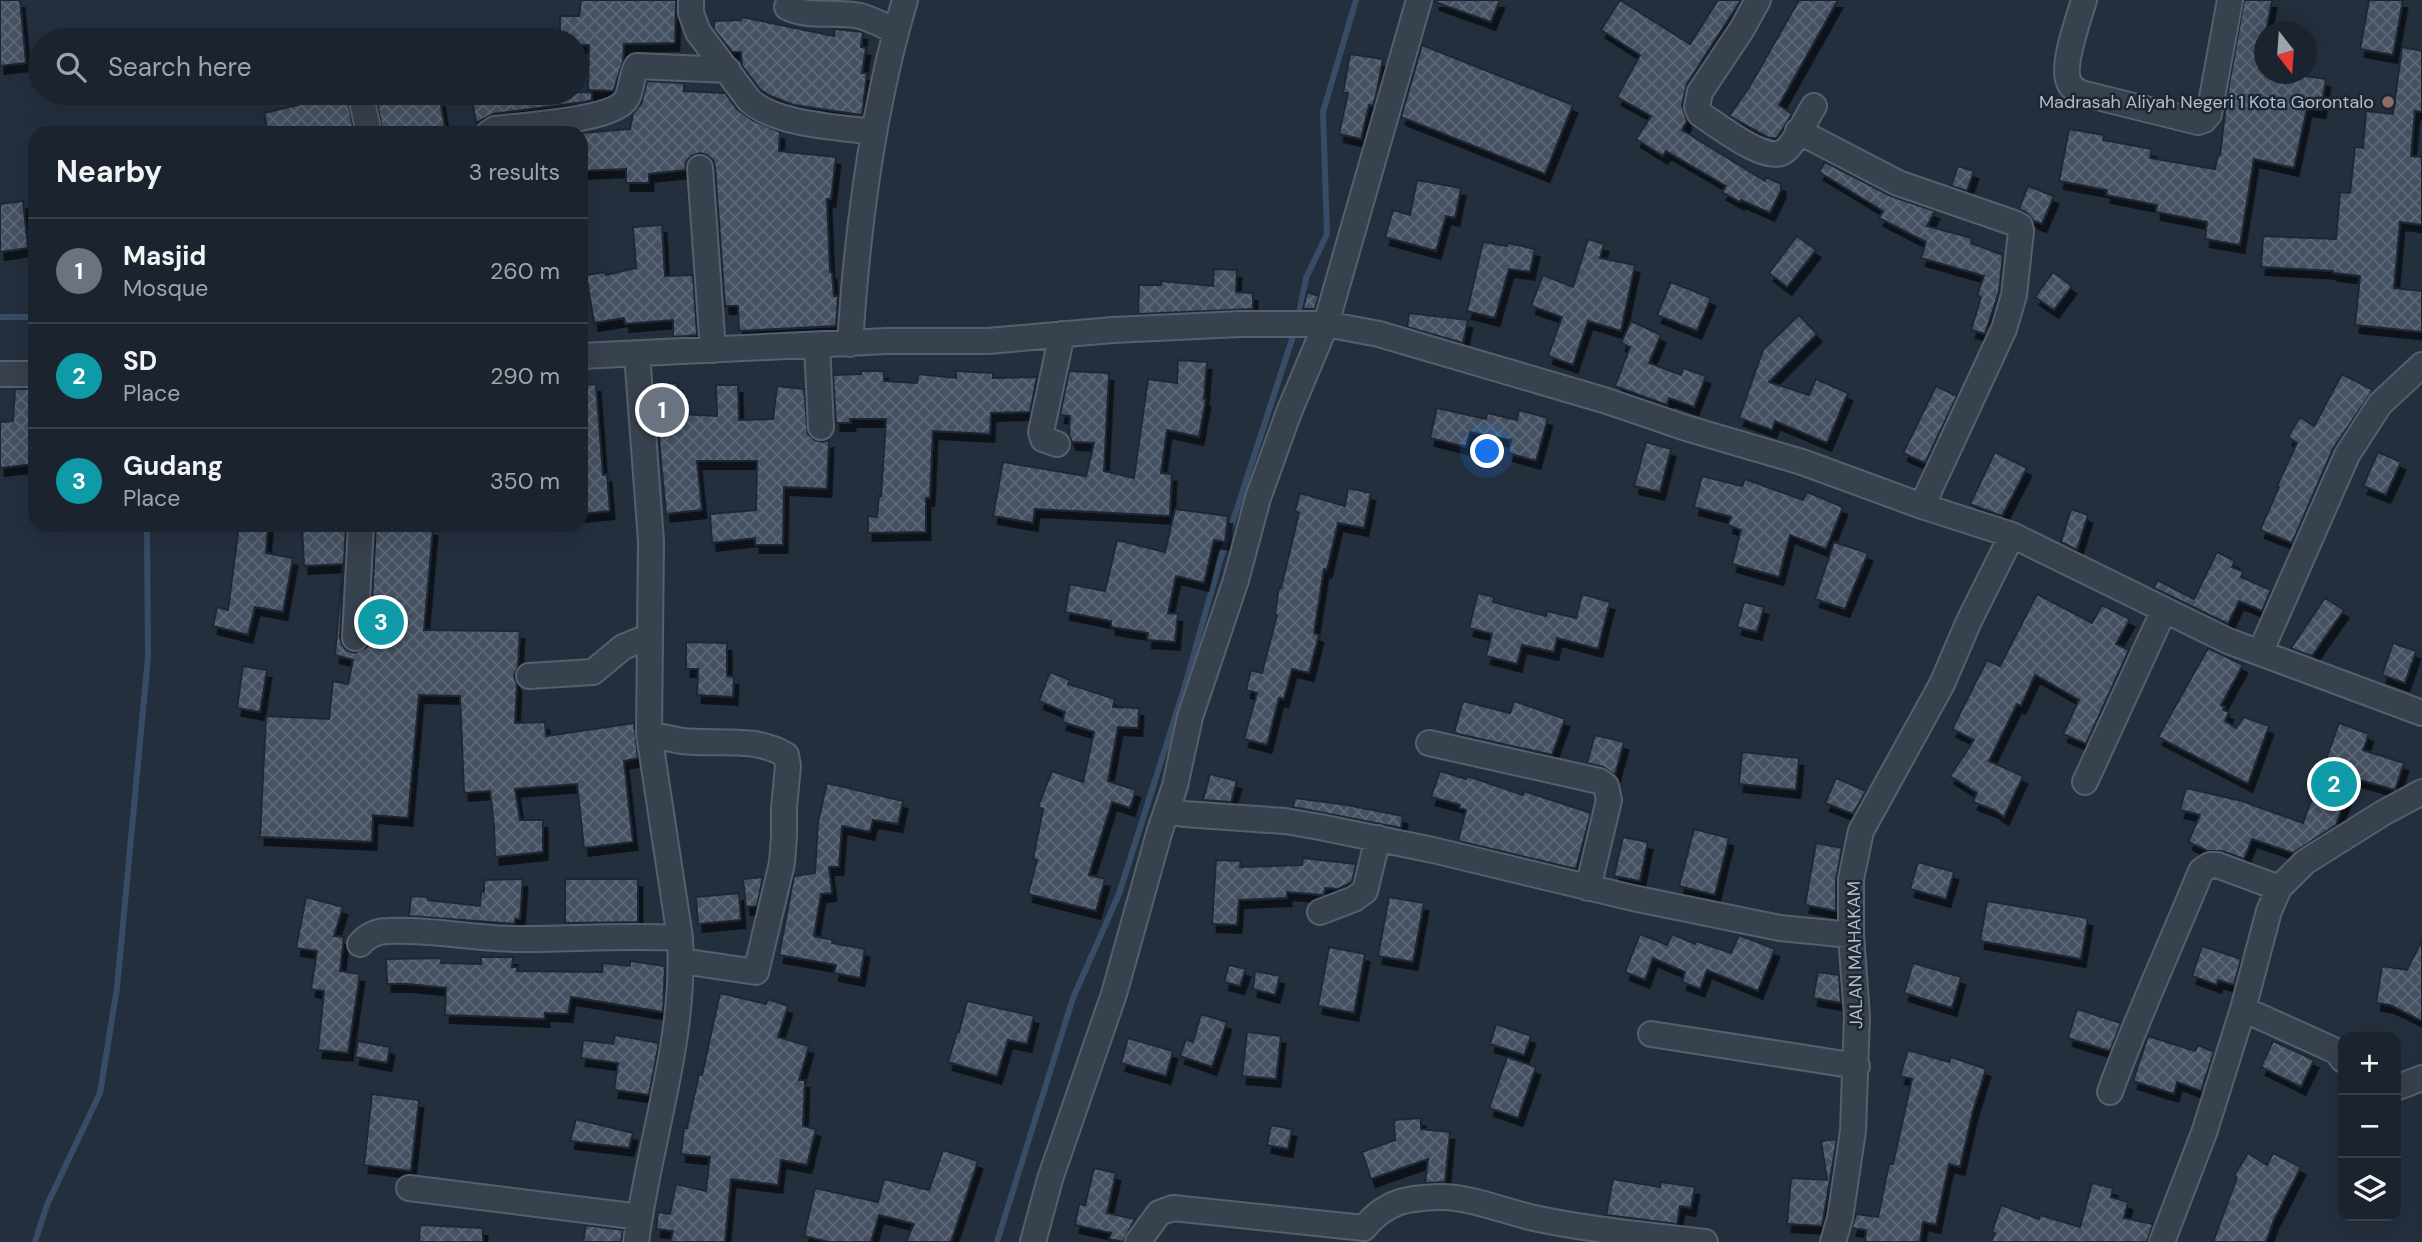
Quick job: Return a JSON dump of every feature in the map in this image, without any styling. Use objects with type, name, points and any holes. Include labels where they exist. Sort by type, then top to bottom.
[{"type":"street","points":[[691,0],[691,13],[698,32],[749,100],[760,109],[813,122],[874,132]]},
{"type":"street","points":[[850,344],[853,295],[874,132],[905,0]]},
{"type":"street","points":[[1033,1242],[1050,1179],[1114,994],[1138,904],[1175,786],[1190,717],[1236,580],[1258,498],[1318,325],[1419,0]]},
{"type":"street","points":[[1758,0],[1700,92],[1700,114],[1758,151],[1770,154],[1784,152],[1814,106]]},
{"type":"street","points":[[2084,0],[2067,64],[2068,82],[2073,88],[2081,93],[2198,122],[2209,114],[2230,0]]},
{"type":"street","points":[[787,7],[802,12],[857,15],[896,31]]},
{"type":"street","points":[[520,126],[609,111],[627,99],[637,66],[729,70]]},
{"type":"street","points":[[363,105],[367,126]]},
{"type":"street","points":[[1798,131],[1898,183],[2020,226],[2014,295],[2004,329],[1922,506]]},
{"type":"street","points":[[700,168],[713,351]]},
{"type":"street","points":[[588,356],[901,341],[988,341],[1240,324],[1318,325],[1379,334],[1582,393],[1802,462],[1922,506],[2012,535],[2228,641],[2422,713]]},
{"type":"street","points":[[1057,444],[1043,439],[1041,432],[1062,334]]},
{"type":"street","points":[[817,346],[821,427]]},
{"type":"street","points":[[636,1242],[674,1040],[681,950],[649,734],[651,541],[637,354]]},
{"type":"street","points":[[2260,653],[2347,455],[2380,404],[2422,365]]},
{"type":"street","points":[[0,374],[28,374]]},
{"type":"street","points":[[355,638],[361,532]]},
{"type":"street","name":"JALAN MAHAKAM","points":[[1833,1242],[1840,1218],[1853,1131],[1857,1066],[1857,994],[1851,935],[1852,879],[1861,831],[1942,684],[1969,621],[2012,535]]},
{"type":"street","points":[[2085,782],[2164,610]]},
{"type":"street","points":[[529,676],[593,672],[623,647],[650,636]]},
{"type":"street","points":[[360,944],[365,938],[387,931],[517,939],[638,936],[756,972],[782,863],[788,766],[786,755],[775,748],[754,743],[683,741],[649,734]]},
{"type":"street","points":[[1429,743],[1599,781],[1606,786],[1609,800],[1588,888]]},
{"type":"street","points":[[2162,1242],[2204,1133],[2243,1009],[2266,923],[2279,888],[2305,862],[2422,792]]},
{"type":"street","points":[[1167,810],[1184,814],[1285,821],[1378,838],[1588,888],[1780,928],[1851,935]]},
{"type":"street","points":[[1320,912],[1360,896],[1365,891],[1378,838]]},
{"type":"street","points":[[2110,1092],[2132,1030],[2154,985],[2201,871],[2210,865],[2217,865],[2279,888]]},
{"type":"street","points":[[2243,1009],[2338,1054]]},
{"type":"street","points":[[1651,1034],[1857,1066]]},
{"type":"street","points":[[2401,1085],[2422,1078]]},
{"type":"street","points":[[409,1188],[640,1217]]},
{"type":"street","points":[[1138,1242],[1159,1213],[1173,1208],[1364,1235],[1374,1215],[1390,1204],[1404,1200],[1443,1197],[1536,1219],[1704,1242]]},
{"type":"building","points":[[0,0],[20,0],[26,63],[0,66]]},
{"type":"building","points":[[581,0],[676,0],[675,43],[624,44],[623,61],[613,91],[588,90],[588,28],[560,28],[560,16],[579,16]]},
{"type":"building","points":[[1435,0],[1500,0],[1491,22]]},
{"type":"building","points":[[1620,0],[1690,44],[1718,0],[1741,0],[1687,84],[1682,105],[1687,121],[1682,130],[1765,181],[1766,177],[1781,184],[1781,190],[1770,213],[1741,200],[1740,202],[1722,192],[1726,186],[1666,151],[1663,156],[1636,139],[1651,116],[1617,97],[1640,55],[1601,30]]},
{"type":"building","points":[[1799,0],[1838,0],[1779,105],[1792,114],[1777,138],[1769,138],[1729,116],[1748,89]]},
{"type":"building","points":[[2244,0],[2272,0],[2268,21],[2254,21],[2254,84],[2317,84],[2317,78],[2326,79],[2321,110],[2307,108],[2294,168],[2254,159],[2240,245],[2205,239],[2207,222],[2156,212],[2157,205],[2106,195],[2107,190],[2059,181],[2069,129],[2104,135],[2103,140],[2152,149],[2150,158],[2215,169],[2220,155],[2227,96]]},
{"type":"building","points":[[2369,0],[2403,0],[2393,55],[2360,49]]},
{"type":"building","points":[[742,17],[834,36],[835,29],[863,32],[861,47],[866,48],[862,73],[867,73],[862,115],[794,105],[760,89],[742,66],[741,52],[732,52],[714,29],[714,21],[741,20]]},
{"type":"building","points":[[1422,45],[1573,105],[1545,174],[1401,117]]},
{"type":"building","points":[[2402,47],[2422,51],[2422,112],[2415,111],[2411,156],[2422,157],[2422,225],[2400,222],[2394,288],[2422,291],[2422,332],[2355,325],[2360,276],[2333,271],[2261,267],[2263,236],[2336,239],[2340,192],[2350,193],[2355,147],[2363,148],[2366,111],[2393,114]]},
{"type":"building","points":[[1350,54],[1383,59],[1373,106],[1369,105],[1361,139],[1339,134],[1348,93],[1343,93]]},
{"type":"building","points":[[647,81],[682,83],[684,91],[725,93],[737,109],[752,120],[780,132],[779,151],[836,157],[831,199],[827,199],[830,272],[834,296],[838,296],[836,326],[739,331],[738,306],[725,306],[715,167],[713,160],[707,155],[700,153],[691,156],[686,162],[685,170],[649,174],[649,183],[626,183],[626,169],[588,171],[588,132],[630,129],[633,113],[641,104]]},
{"type":"building","points":[[588,92],[592,92],[592,100],[588,101]]},
{"type":"building","points":[[298,105],[349,105],[353,126],[267,126],[264,113]]},
{"type":"building","points":[[377,105],[441,105],[445,126],[382,126]]},
{"type":"building","points":[[473,105],[561,105],[493,114],[476,123]]},
{"type":"building","points":[[1825,162],[1891,196],[1935,211],[1927,226],[1972,238],[1971,243],[2003,255],[1999,292],[1985,334],[1971,330],[1981,297],[1977,295],[1984,276],[1921,258],[1926,242],[1879,218],[1883,211],[1819,172]]},
{"type":"building","points":[[1958,166],[1974,171],[1967,191],[1951,186]]},
{"type":"building","points":[[1417,180],[1461,188],[1455,218],[1446,216],[1436,251],[1385,237],[1393,210],[1410,215]]},
{"type":"building","points":[[2028,186],[2054,196],[2042,224],[2019,209]]},
{"type":"building","points":[[23,201],[28,248],[0,252],[0,204]]},
{"type":"building","points":[[662,225],[665,276],[693,275],[697,335],[673,337],[673,320],[625,324],[624,318],[594,323],[588,275],[605,272],[606,275],[636,268],[633,227]]},
{"type":"building","points":[[1797,236],[1816,250],[1787,287],[1769,273]]},
{"type":"building","points":[[1588,239],[1604,244],[1600,258],[1635,265],[1621,331],[1588,321],[1573,365],[1548,356],[1562,317],[1531,306],[1543,275],[1573,287]]},
{"type":"building","points":[[1483,242],[1507,246],[1508,243],[1535,249],[1530,272],[1509,269],[1495,318],[1467,311]]},
{"type":"building","points":[[1214,269],[1237,270],[1236,292],[1253,293],[1253,309],[1138,314],[1139,285],[1161,285],[1161,281],[1213,286]]},
{"type":"building","points":[[2053,272],[2072,286],[2054,310],[2035,297]]},
{"type":"building","points":[[1671,282],[1711,298],[1697,331],[1657,315]]},
{"type":"building","points":[[1307,292],[1319,296],[1315,309],[1303,309]]},
{"type":"building","points":[[1409,313],[1468,320],[1463,343],[1407,327]]},
{"type":"building","points":[[1799,315],[1817,334],[1769,382],[1809,395],[1816,379],[1848,393],[1827,443],[1775,421],[1772,430],[1739,418],[1763,350]]},
{"type":"building","points":[[1631,321],[1661,335],[1649,363],[1681,375],[1683,368],[1706,376],[1694,407],[1669,398],[1667,405],[1615,386],[1630,347],[1621,343]]},
{"type":"building","points":[[1178,360],[1207,362],[1206,399],[1199,437],[1167,430],[1161,473],[1172,474],[1170,516],[1035,509],[1033,523],[993,516],[1003,462],[1086,476],[1094,443],[1072,442],[1069,435],[1070,416],[1060,415],[1069,371],[1109,373],[1104,471],[1134,478],[1148,379],[1177,383]]},
{"type":"building","points":[[861,371],[884,371],[884,381],[917,383],[918,374],[956,378],[956,371],[993,373],[993,378],[1037,377],[1030,412],[991,413],[990,434],[933,431],[930,498],[926,498],[926,532],[868,533],[868,516],[877,517],[879,495],[881,496],[886,419],[850,419],[851,423],[836,423],[833,375],[861,374]]},
{"type":"building","points":[[2342,374],[2373,390],[2333,449],[2292,543],[2260,530],[2297,443],[2288,437],[2300,417],[2314,426]]},
{"type":"building","points":[[677,383],[679,414],[717,416],[716,385],[738,385],[739,420],[773,419],[777,386],[804,389],[808,434],[822,442],[829,440],[827,489],[784,487],[783,545],[755,545],[755,538],[712,543],[710,514],[756,510],[757,461],[697,461],[702,510],[666,514],[654,384]]},
{"type":"building","points":[[596,384],[603,475],[607,474],[610,511],[588,513],[588,385]]},
{"type":"building","points":[[1936,386],[1957,396],[1925,463],[1903,453]]},
{"type":"building","points":[[15,389],[28,389],[28,465],[0,468],[0,422],[13,421]]},
{"type":"building","points":[[1437,408],[1486,419],[1487,413],[1517,420],[1519,410],[1548,418],[1536,461],[1508,453],[1511,440],[1470,432],[1466,447],[1430,438]]},
{"type":"building","points":[[1646,442],[1671,449],[1660,492],[1634,486]]},
{"type":"building","points":[[1995,452],[2027,468],[2002,516],[1970,504]]},
{"type":"building","points":[[2378,452],[2401,462],[2386,495],[2363,486]]},
{"type":"building","points":[[1702,476],[1742,486],[1745,479],[1803,500],[1807,492],[1843,507],[1826,549],[1790,535],[1779,577],[1732,564],[1741,530],[1728,525],[1731,517],[1694,507]]},
{"type":"building","points":[[1348,488],[1371,493],[1364,528],[1338,523],[1327,570],[1324,569],[1314,633],[1319,635],[1309,673],[1292,669],[1284,699],[1279,698],[1267,745],[1244,739],[1257,693],[1246,690],[1251,670],[1262,673],[1277,615],[1279,587],[1281,588],[1299,513],[1295,511],[1300,493],[1345,506]]},
{"type":"building","points":[[1175,509],[1228,516],[1225,542],[1214,540],[1204,583],[1176,576],[1168,613],[1178,614],[1175,642],[1147,640],[1148,633],[1111,627],[1111,621],[1065,612],[1070,584],[1105,591],[1117,540],[1165,552]]},
{"type":"building","points":[[2071,509],[2088,515],[2077,550],[2061,542]]},
{"type":"building","points":[[238,532],[268,532],[266,553],[293,558],[283,612],[255,607],[248,635],[213,626],[217,607],[228,610]]},
{"type":"building","points":[[302,532],[346,532],[340,637],[346,650],[355,653],[367,647],[370,639],[376,532],[433,532],[424,630],[520,631],[518,666],[514,676],[517,685],[515,723],[545,722],[546,736],[634,723],[638,758],[624,761],[633,842],[584,848],[577,784],[515,789],[520,820],[543,820],[543,852],[495,857],[490,791],[464,793],[460,696],[419,695],[408,818],[373,815],[372,842],[260,837],[266,716],[329,719],[333,681],[348,684],[353,660],[335,655],[343,564],[304,566]]},
{"type":"building","points":[[1834,542],[1868,553],[1845,609],[1815,599]]},
{"type":"building","points":[[2217,552],[2235,561],[2232,567],[2243,572],[2241,577],[2271,590],[2262,611],[2239,601],[2228,624],[2154,588],[2157,580],[2194,599]]},
{"type":"building","points":[[1478,593],[1494,597],[1493,602],[1546,616],[1547,611],[1576,618],[1582,594],[1610,602],[1598,649],[1557,638],[1554,652],[1522,645],[1517,664],[1486,656],[1492,634],[1469,628]]},
{"type":"building","points":[[2037,594],[2092,623],[2102,605],[2130,619],[2116,644],[2129,650],[2086,744],[2063,734],[2079,700],[2035,675],[2021,706],[2017,704],[1989,761],[2023,776],[2004,817],[1973,802],[1977,793],[1950,776],[1974,740],[1952,729],[1987,660],[2000,666]]},
{"type":"building","points":[[2325,598],[2344,610],[2312,656],[2291,648]]},
{"type":"building","points":[[1744,602],[1764,607],[1757,632],[1737,627]]},
{"type":"building","points":[[686,642],[727,643],[727,676],[734,677],[733,697],[697,695],[698,669],[686,669]]},
{"type":"building","points":[[2393,643],[2416,651],[2405,683],[2382,675]]},
{"type":"building","points":[[2208,648],[2243,665],[2221,705],[2225,707],[2223,710],[2229,712],[2225,721],[2236,728],[2244,717],[2269,726],[2248,784],[2158,737]]},
{"type":"building","points":[[243,666],[267,670],[260,712],[237,708]]},
{"type":"building","points":[[1050,672],[1070,680],[1068,684],[1115,699],[1113,707],[1139,708],[1138,728],[1118,727],[1108,781],[1136,790],[1130,808],[1112,802],[1089,875],[1105,879],[1096,911],[1028,894],[1037,860],[1033,859],[1043,809],[1038,807],[1052,771],[1083,782],[1094,732],[1062,722],[1065,712],[1039,701]]},
{"type":"building","points":[[1463,701],[1510,713],[1514,701],[1565,719],[1552,755],[1454,733]]},
{"type":"building","points":[[2339,723],[2369,734],[2363,750],[2404,763],[2395,790],[2353,778],[2336,825],[2293,853],[2252,839],[2244,859],[2222,851],[2208,851],[2188,842],[2200,815],[2180,810],[2186,788],[2242,801],[2303,823]]},
{"type":"building","points":[[1595,735],[1624,742],[1615,775],[1603,767],[1587,763]]},
{"type":"building","points":[[1742,752],[1799,758],[1796,790],[1739,784]]},
{"type":"building","points":[[1440,771],[1466,779],[1467,776],[1523,795],[1524,791],[1591,813],[1576,869],[1458,841],[1466,810],[1459,808],[1460,805],[1431,797]]},
{"type":"building","points":[[1210,774],[1237,781],[1231,802],[1203,800]]},
{"type":"building","points":[[1836,778],[1866,791],[1853,814],[1825,803]]},
{"type":"building","points":[[827,783],[903,801],[898,824],[873,820],[870,832],[842,826],[839,867],[829,867],[832,893],[821,894],[814,936],[833,940],[832,943],[865,949],[860,978],[834,973],[836,965],[779,955],[794,876],[815,873],[818,822]]},
{"type":"building","points":[[1295,798],[1403,816],[1401,828],[1293,807]]},
{"type":"building","points":[[1694,829],[1729,838],[1715,895],[1679,886]]},
{"type":"building","points":[[1623,837],[1648,842],[1640,881],[1614,876]]},
{"type":"building","points":[[1816,843],[1842,848],[1836,879],[1836,911],[1805,905]]},
{"type":"building","points":[[1303,858],[1356,864],[1352,882],[1338,889],[1325,888],[1324,895],[1287,892],[1287,898],[1239,900],[1237,925],[1212,924],[1216,860],[1241,861],[1240,867],[1302,865]]},
{"type":"building","points":[[1918,862],[1954,872],[1946,899],[1910,889]]},
{"type":"building","points":[[763,877],[757,906],[746,907],[743,879]]},
{"type":"building","points":[[523,879],[520,919],[515,919],[515,924],[409,916],[411,896],[480,906],[484,880]]},
{"type":"building","points":[[565,879],[638,879],[638,922],[565,923]]},
{"type":"building","points":[[739,893],[741,920],[698,924],[696,897]]},
{"type":"building","points":[[306,897],[343,907],[334,936],[344,937],[340,971],[360,974],[348,1053],[318,1050],[324,991],[311,989],[317,951],[296,948]]},
{"type":"building","points":[[1389,897],[1424,903],[1413,962],[1378,956]]},
{"type":"building","points":[[1987,901],[2088,918],[2081,959],[1980,941]]},
{"type":"building","points":[[1640,934],[1667,945],[1672,934],[1695,944],[1696,941],[1731,953],[1739,935],[1775,949],[1758,991],[1707,970],[1700,989],[1682,982],[1685,972],[1653,958],[1645,980],[1625,972]]},
{"type":"building","points":[[2422,940],[2422,1021],[2390,1005],[2376,1003],[2382,966],[2407,970]]},
{"type":"building","points":[[2202,946],[2241,959],[2234,985],[2218,980],[2217,985],[2192,976]]},
{"type":"building","points":[[1329,947],[1365,954],[1354,1013],[1318,1006]]},
{"type":"building","points":[[481,957],[513,957],[512,967],[517,967],[517,971],[602,972],[603,963],[630,966],[630,961],[665,966],[663,1012],[571,997],[568,1014],[545,1013],[545,1019],[445,1015],[446,988],[387,984],[386,959],[442,958],[441,963],[481,964]]},
{"type":"building","points":[[1913,963],[1961,977],[1952,1008],[1904,993]]},
{"type":"building","points":[[1229,965],[1246,969],[1240,986],[1224,982]]},
{"type":"building","points":[[1255,971],[1280,976],[1275,995],[1253,989]]},
{"type":"building","points":[[1818,972],[1839,975],[1841,1003],[1813,998]]},
{"type":"building","points":[[720,993],[766,1004],[768,999],[788,1006],[778,1037],[809,1046],[799,1080],[805,1080],[803,1126],[816,1129],[807,1165],[781,1160],[778,1185],[731,1179],[725,1242],[670,1242],[673,1231],[656,1229],[658,1212],[670,1214],[676,1184],[706,1191],[710,1157],[681,1154],[684,1128],[687,1128],[699,1074],[702,1075]]},
{"type":"building","points":[[967,1001],[1034,1016],[1027,1044],[1008,1040],[997,1076],[948,1062]]},
{"type":"building","points":[[2077,1009],[2121,1023],[2110,1051],[2068,1038]]},
{"type":"building","points":[[1201,1014],[1227,1022],[1212,1067],[1180,1056],[1186,1039],[1193,1042]]},
{"type":"building","points":[[1496,1024],[1531,1036],[1524,1055],[1490,1044]]},
{"type":"building","points":[[1247,1032],[1281,1036],[1276,1079],[1242,1076]]},
{"type":"building","points":[[615,1035],[659,1043],[649,1095],[614,1090],[618,1063],[581,1058],[583,1040],[613,1044]]},
{"type":"building","points":[[2148,1036],[2195,1051],[2198,1045],[2214,1052],[2201,1091],[2177,1082],[2174,1094],[2133,1081]]},
{"type":"building","points":[[1128,1038],[1173,1051],[1166,1076],[1121,1063]]},
{"type":"building","points":[[358,1041],[390,1047],[387,1063],[355,1057]]},
{"type":"building","points":[[2273,1041],[2314,1060],[2301,1087],[2261,1067]]},
{"type":"building","points":[[1908,1050],[1949,1062],[1951,1057],[1986,1069],[1960,1167],[1949,1164],[1936,1225],[1923,1222],[1920,1242],[1865,1242],[1866,1230],[1852,1228],[1856,1214],[1878,1217],[1912,1079],[1900,1076]]},
{"type":"building","points":[[1507,1057],[1536,1067],[1518,1118],[1489,1108]]},
{"type":"building","points":[[372,1094],[419,1100],[411,1171],[364,1165]]},
{"type":"building","points":[[1421,1118],[1421,1129],[1450,1132],[1445,1182],[1425,1183],[1428,1159],[1371,1179],[1362,1152],[1395,1140],[1394,1120]]},
{"type":"building","points":[[576,1119],[633,1133],[629,1148],[570,1141]]},
{"type":"building","points":[[1271,1125],[1292,1129],[1288,1149],[1267,1145]]},
{"type":"building","points":[[1837,1139],[1822,1226],[1787,1224],[1791,1178],[1827,1180],[1821,1141]]},
{"type":"building","points":[[943,1150],[978,1161],[951,1242],[906,1242],[914,1224],[879,1215],[871,1242],[829,1242],[804,1236],[815,1188],[878,1202],[884,1179],[929,1190]]},
{"type":"building","points":[[2248,1153],[2267,1165],[2273,1153],[2301,1167],[2266,1242],[2213,1242],[2237,1178],[2234,1176]]},
{"type":"building","points":[[1094,1168],[1116,1173],[1107,1213],[1135,1219],[1123,1242],[1109,1239],[1111,1233],[1075,1225],[1079,1204],[1085,1205]]},
{"type":"building","points":[[1613,1179],[1660,1187],[1661,1182],[1695,1187],[1691,1208],[1680,1206],[1677,1224],[1606,1215]]},
{"type":"building","points":[[2092,1183],[2113,1188],[2111,1197],[2128,1202],[2124,1218],[2153,1224],[2147,1242],[1991,1242],[2001,1205],[2039,1219],[2040,1215],[2080,1227]]},
{"type":"building","points":[[420,1225],[483,1228],[483,1242],[419,1242]]},
{"type":"building","points":[[586,1225],[623,1230],[621,1242],[583,1242]]},
{"type":"waterway","points":[[1298,319],[1306,278],[1327,234],[1323,112],[1356,0]]},
{"type":"waterway","points":[[0,317],[28,317]]},
{"type":"waterway","points":[[997,1242],[1073,998],[1119,894],[1184,689],[1219,564],[1295,330]]},
{"type":"waterway","points":[[35,1242],[47,1205],[100,1093],[117,988],[148,657],[147,532]]},
{"type":"place","name":"Madrasah Aliyah Negeri 1 Kota Gorontalo","points":[[2388,102]]},
{"type":"place","name":"Masjid","points":[[662,410]]},
{"type":"place","name":"Gudang","points":[[381,622]]},
{"type":"place","name":"SD","points":[[2334,784]]}]
